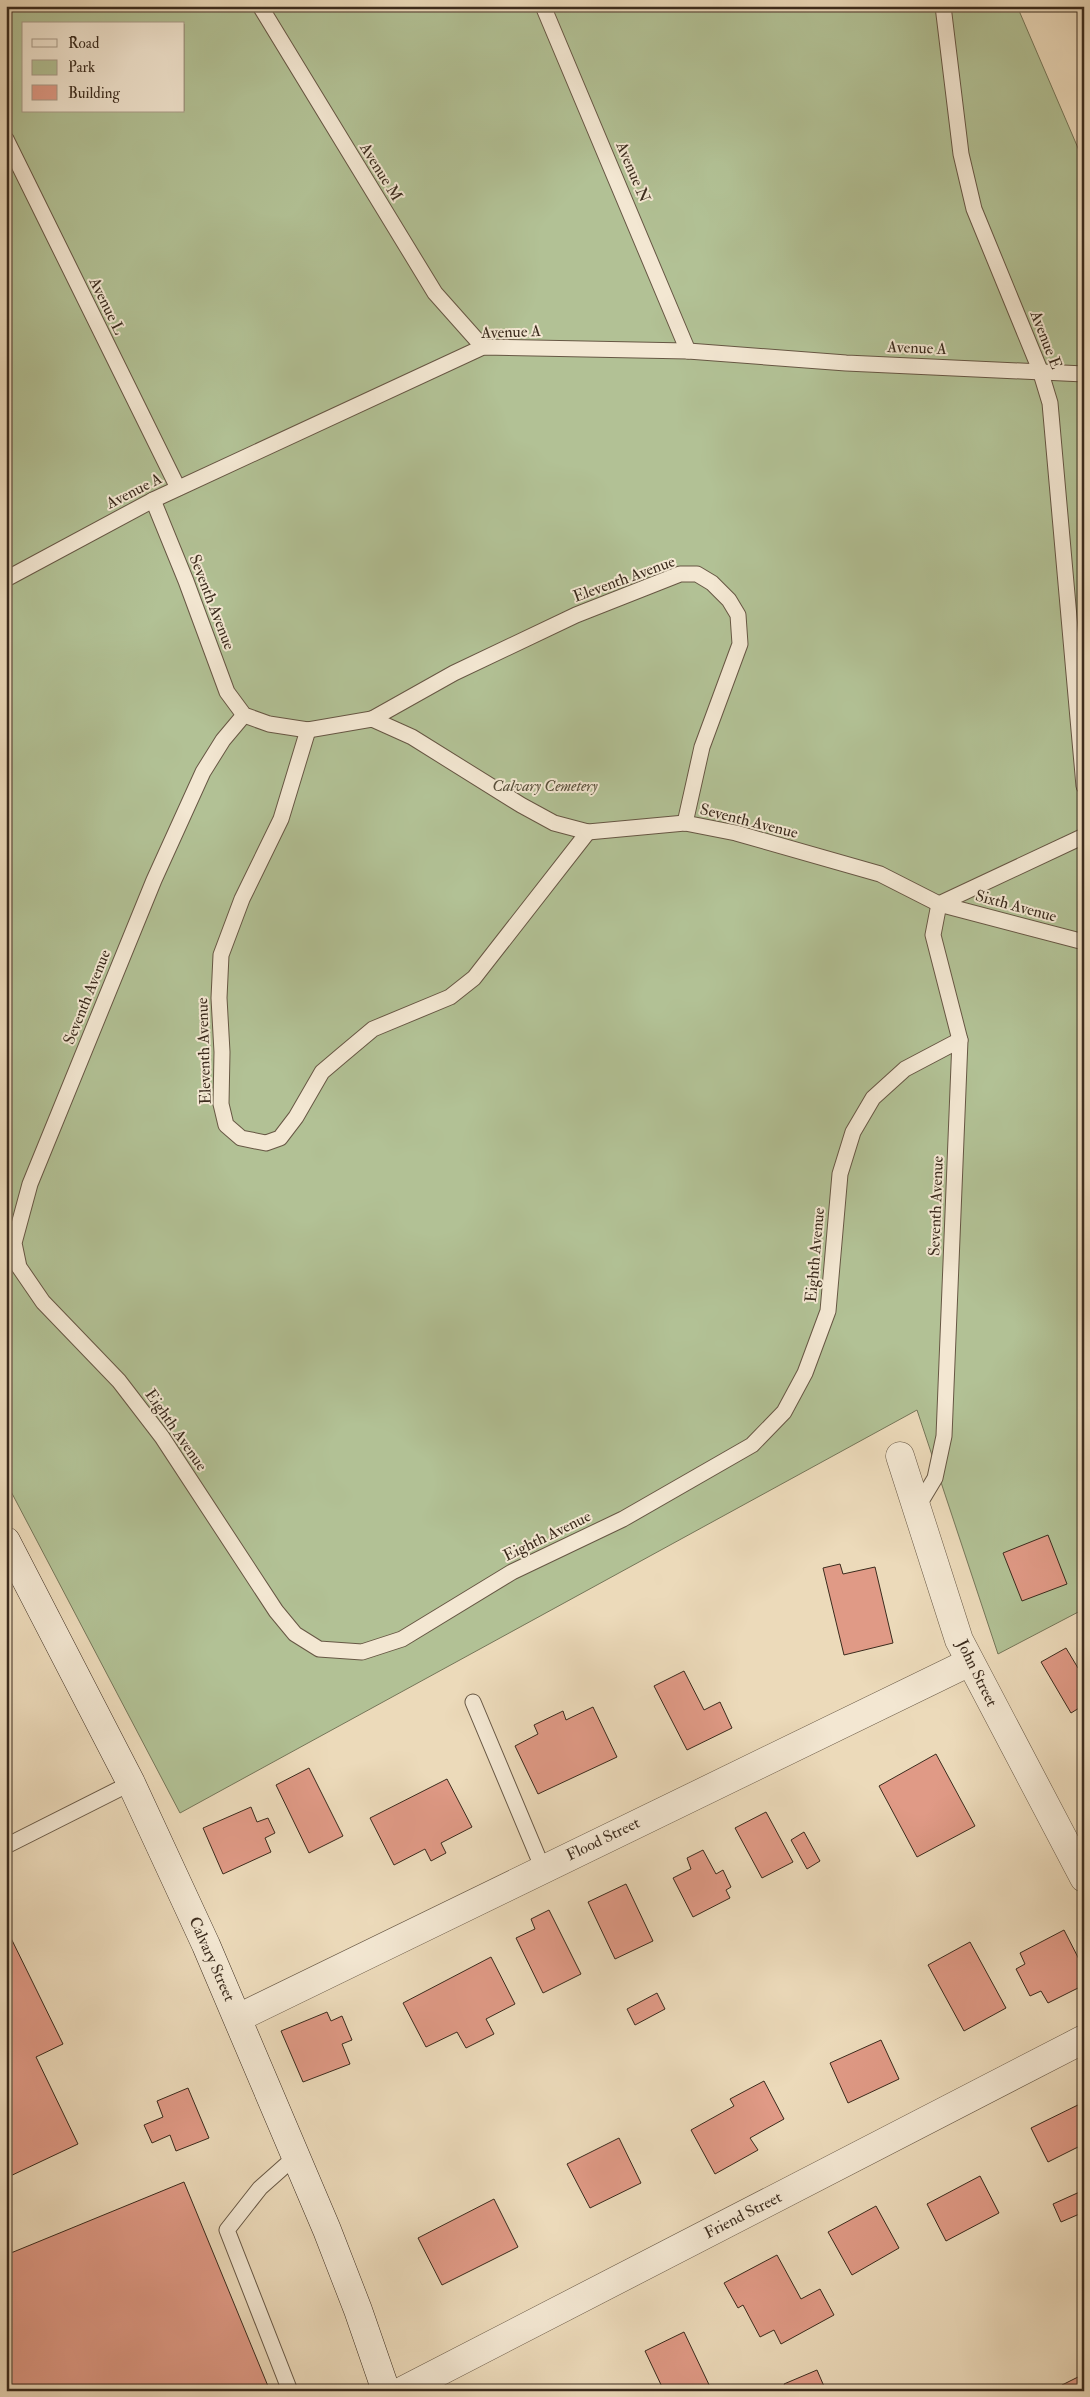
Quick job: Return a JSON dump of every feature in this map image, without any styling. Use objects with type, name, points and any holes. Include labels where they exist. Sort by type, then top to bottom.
[{"type":"street","name":"John Street","points":[[900,1456],[959,1640],[1084,1878]]},
{"type":"street","name":"Calvary Street","points":[[6,1541],[131,1783],[238,2018],[358,2310],[386,2391]]},
{"type":"street","name":"Flood Street","points":[[238,2018],[970,1662]]},
{"type":"street","name":"Friend Street","points":[[402,2391],[1084,2039]]},
{"type":"lane","name":"Avenue M","points":[[260,6],[435,293],[483,347]]},
{"type":"lane","name":"Avenue N","points":[[543,6],[688,351]]},
{"type":"lane","name":"Avenue E","points":[[943,6],[961,154],[974,209],[1040,370],[1050,403],[1084,786]]},
{"type":"lane","name":"Avenue L","points":[[6,139],[178,488]]},
{"type":"lane","name":"Avenue A","points":[[6,579],[153,500],[483,347],[688,351],[846,363],[1040,370],[1084,374]]},
{"type":"lane","name":"Seventh Avenue","points":[[43,1302],[19,1267],[14,1243],[30,1184],[154,880],[203,772],[223,740],[244,715],[227,692],[186,581],[153,500]]},
{"type":"lane","name":"Eleventh Avenue","points":[[372,719],[454,673],[576,615],[680,574],[697,574],[712,583],[729,600],[738,615],[740,644],[702,747],[685,823]]},
{"type":"lane","points":[[244,715],[269,724],[308,730],[372,719]]},
{"type":"lane","name":"Seventh Avenue","points":[[372,719],[412,737],[546,818],[588,832],[685,823],[736,833],[880,874],[939,904],[933,935],[960,1040],[944,1436],[941,1458],[935,1478],[917,1508]]},
{"type":"lane","name":"Eleventh Avenue","points":[[308,730],[281,819],[242,899],[221,955],[219,998],[222,1052],[221,1104],[226,1125],[241,1138],[266,1142],[280,1138],[296,1117],[322,1072],[342,1054],[373,1030],[450,996],[474,978],[588,832]]},
{"type":"lane","points":[[939,904],[1084,836]]},
{"type":"lane","name":"Sixth Avenue","points":[[939,904],[1084,942]]},
{"type":"lane","name":"Eighth Avenue","points":[[43,1302],[124,1388],[167,1445],[276,1611],[295,1634],[320,1649],[362,1652],[402,1639],[512,1572],[623,1519],[752,1445],[784,1412],[805,1373],[828,1311],[840,1174],[853,1132],[873,1098],[905,1069],[960,1040]]},
{"type":"lane","points":[[473,1702],[543,1869]]},
{"type":"lane","points":[[6,1846],[131,1783]]},
{"type":"lane","points":[[290,2391],[226,2230],[260,2188],[296,2156]]},
{"type":"green space","name":"Calvary Cemetery","points":[[6,6],[1017,6],[1084,162],[1084,1609],[998,1654],[917,1410],[180,1813],[6,1482]]},
{"type":"building","points":[[1048,1535],[1067,1584],[1022,1601],[1003,1553]]},
{"type":"building","points":[[840,1564],[843,1574],[875,1567],[893,1643],[844,1655],[823,1568]]},
{"type":"building","points":[[1066,1648],[1078,1668],[1084,1665],[1084,1705],[1071,1713],[1041,1662]]},
{"type":"building","points":[[684,1671],[704,1710],[720,1702],[732,1728],[687,1750],[654,1686]]},
{"type":"building","points":[[593,1707],[617,1757],[538,1794],[515,1746],[538,1734],[534,1725],[563,1711],[566,1720]]},
{"type":"building","points":[[936,1754],[975,1826],[917,1857],[879,1786]]},
{"type":"building","points":[[309,1768],[343,1836],[309,1853],[276,1785]]},
{"type":"building","points":[[447,1779],[472,1827],[441,1843],[446,1853],[431,1861],[425,1849],[394,1865],[370,1818]]},
{"type":"building","points":[[251,1807],[257,1822],[268,1818],[275,1833],[265,1838],[271,1852],[223,1874],[203,1828]]},
{"type":"building","points":[[766,1812],[793,1862],[762,1878],[735,1828]]},
{"type":"building","points":[[804,1832],[820,1861],[807,1869],[791,1840]]},
{"type":"building","points":[[703,1850],[716,1874],[723,1870],[731,1887],[726,1890],[730,1898],[693,1917],[673,1878],[691,1869],[687,1858]]},
{"type":"building","points":[[626,1884],[653,1941],[615,1959],[588,1902]]},
{"type":"building","points":[[549,1910],[581,1974],[543,1993],[516,1938],[535,1929],[531,1919]]},
{"type":"building","points":[[6,1928],[63,2044],[36,2057],[78,2144],[6,2178]]},
{"type":"building","points":[[1064,1930],[1084,1969],[1084,1985],[1048,2003],[1041,1991],[1030,1996],[1016,1969],[1025,1964],[1020,1953]]},
{"type":"building","points":[[970,1942],[1006,2008],[964,2031],[928,1965]]},
{"type":"building","points":[[491,1957],[515,2004],[486,2019],[494,2034],[466,2048],[457,2032],[426,2047],[403,2003]]},
{"type":"building","points":[[657,1993],[665,2009],[635,2025],[627,2009]]},
{"type":"building","points":[[327,2012],[331,2021],[342,2016],[352,2040],[342,2044],[350,2064],[303,2082],[281,2031]]},
{"type":"building","points":[[881,2040],[899,2079],[848,2103],[830,2063]]},
{"type":"building","points":[[764,2081],[784,2119],[750,2138],[758,2150],[715,2174],[691,2130],[734,2106],[730,2099]]},
{"type":"building","points":[[188,2088],[209,2138],[176,2151],[170,2135],[152,2143],[144,2125],[163,2117],[157,2101]]},
{"type":"building","points":[[1084,2102],[1084,2144],[1048,2162],[1031,2128]]},
{"type":"building","points":[[619,2138],[641,2183],[590,2208],[567,2164]]},
{"type":"building","points":[[980,2176],[999,2213],[946,2241],[927,2204]]},
{"type":"building","points":[[184,2182],[270,2391],[6,2391],[6,2255]]},
{"type":"building","points":[[1084,2190],[1084,2212],[1061,2222],[1053,2204]]},
{"type":"building","points":[[494,2199],[518,2247],[442,2285],[418,2238]]},
{"type":"building","points":[[876,2206],[899,2248],[852,2275],[828,2232]]},
{"type":"building","points":[[777,2255],[801,2299],[820,2289],[834,2315],[781,2344],[774,2330],[760,2337],[743,2305],[738,2308],[724,2283]]},
{"type":"building","points":[[684,2332],[712,2391],[664,2391],[645,2351]]},
{"type":"building","points":[[817,2370],[826,2391],[787,2391],[784,2384]]},
{"type":"building","points":[[1084,2374],[1084,2391],[1065,2391],[1062,2385]]}]
